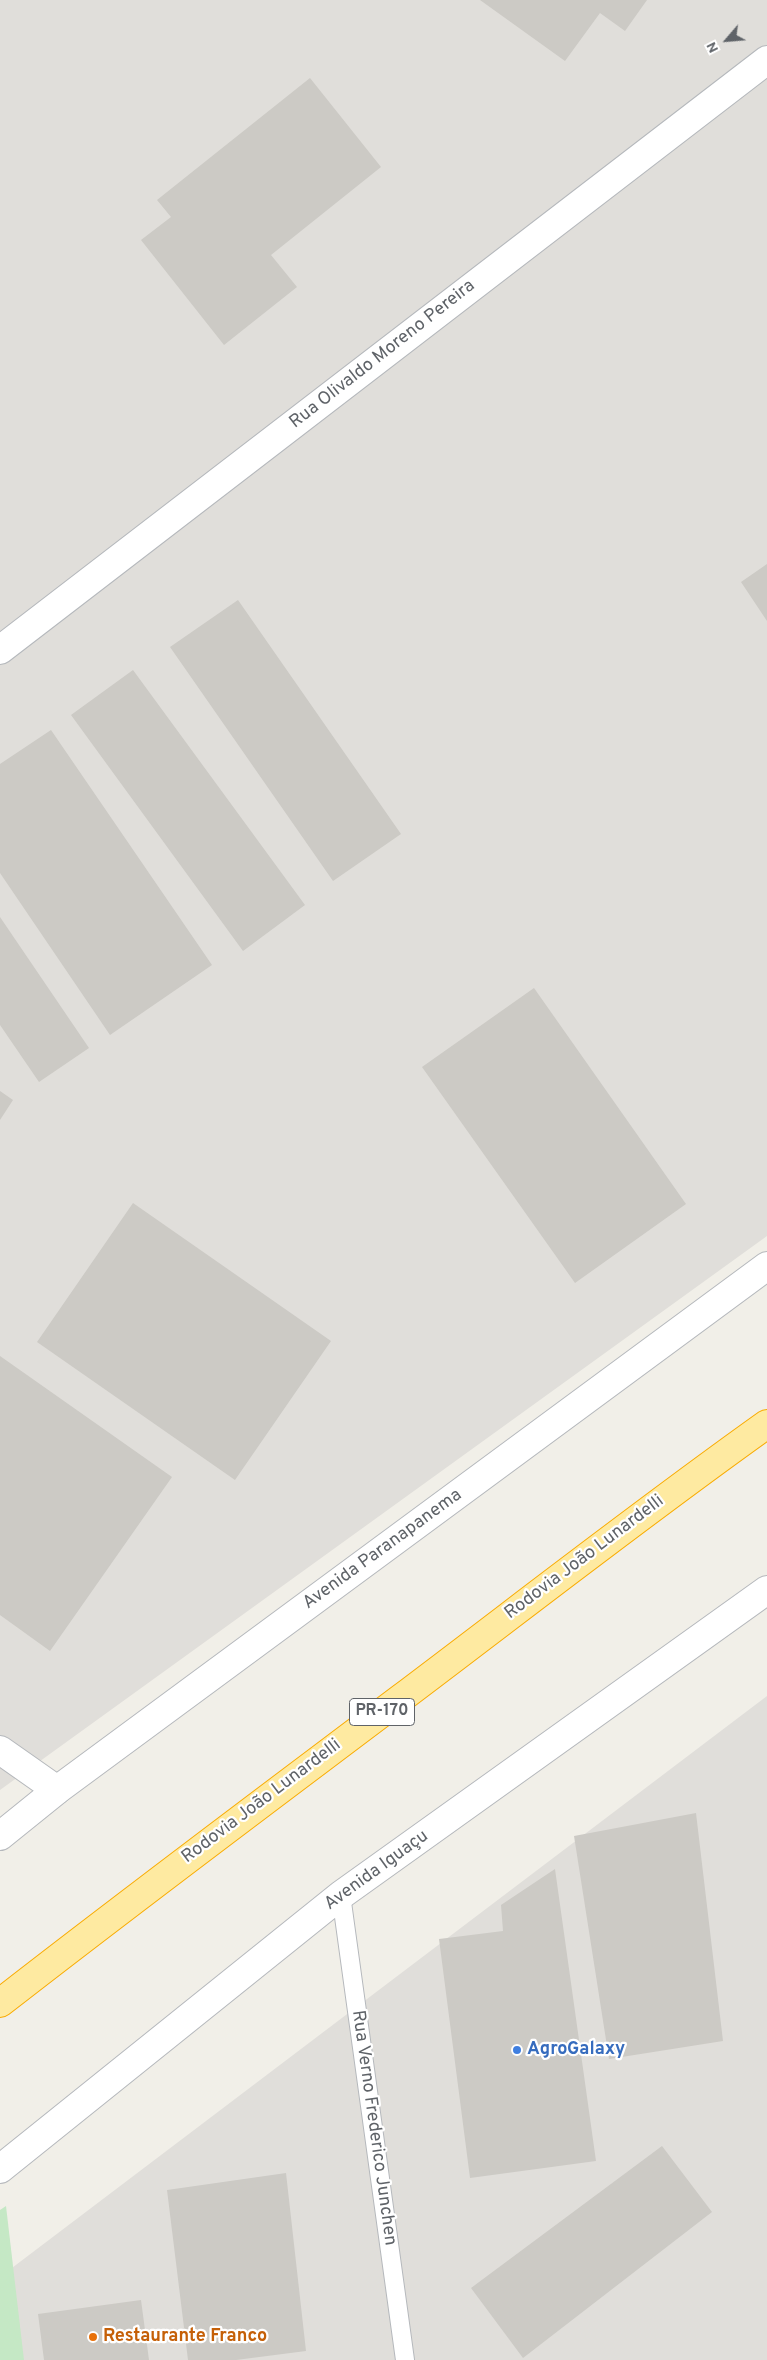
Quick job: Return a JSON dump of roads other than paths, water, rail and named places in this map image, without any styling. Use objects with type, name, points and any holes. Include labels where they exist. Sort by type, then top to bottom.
[{"type":"highway","name":"Rodovia João Lunardelli","points":[[0,2003],[141,1893],[400,1700],[661,1500],[767,1424]]},
{"type":"street","name":"Rua Olivaldo Moreno Pereira","points":[[0,650],[767,60]]},
{"type":"street","name":"Avenida Paranapanema","points":[[0,1836],[57,1790],[767,1266]]},
{"type":"street","name":"Avenida Iguaçu","points":[[0,2169],[342,1895],[767,1590]]},
{"type":"street","points":[[0,1750],[57,1790]]},
{"type":"lane","name":"Rua Verno Frederico Junchen","points":[[342,1895],[405,2360]]},
{"type":"place","name":"AgroGalaxy","points":[[517,2050]]},
{"type":"place","name":"Restaurante Franco","points":[[93,2337]]}]
